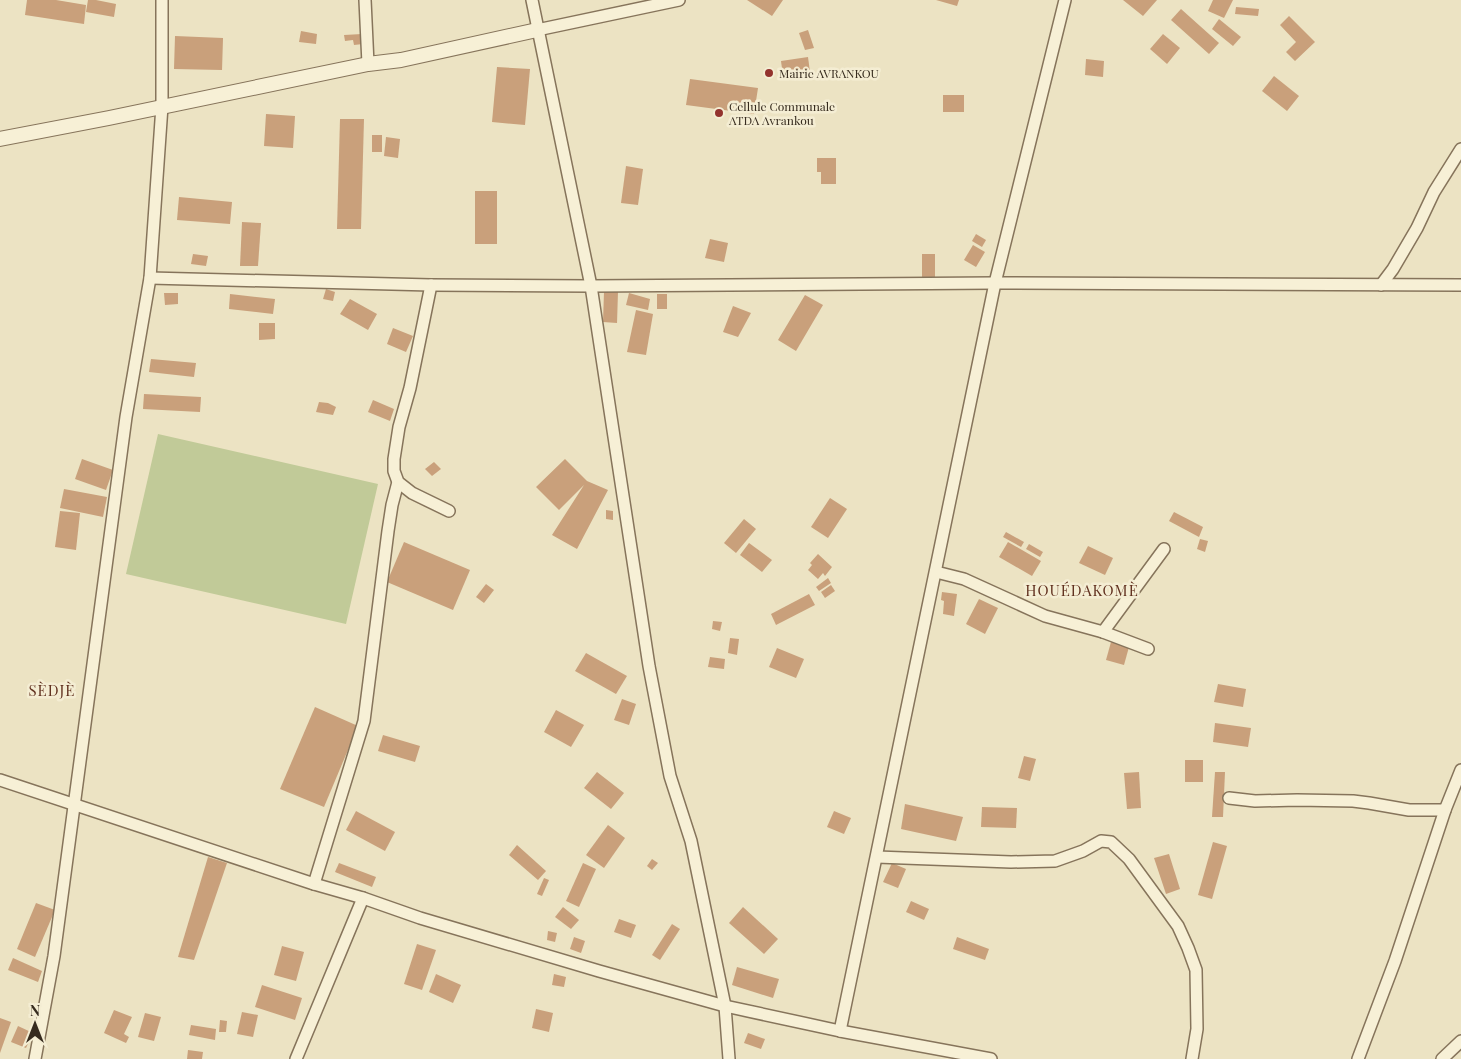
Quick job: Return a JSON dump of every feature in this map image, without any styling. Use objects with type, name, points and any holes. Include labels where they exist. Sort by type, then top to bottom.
[{"type":"street","points":[[35,1059],[54,956],[126,417],[150,278],[162,106],[162,0]]},
{"type":"street","points":[[365,0],[368,64]]},
{"type":"street","points":[[532,0],[591,286],[649,666],[670,776],[691,841],[725,1006],[729,1059]]},
{"type":"street","points":[[0,139],[368,64],[401,60],[679,0]]},
{"type":"street","points":[[840,1031],[995,283],[1065,0]]},
{"type":"street","points":[[1381,285],[1393,269],[1413,235],[1434,192],[1461,149]]},
{"type":"street","points":[[150,278],[431,285],[591,286],[995,283],[1461,285]]},
{"type":"street","points":[[431,285],[410,388],[399,427],[394,471],[398,482],[412,493],[448,511]]},
{"type":"street","points":[[314,884],[364,720],[388,532],[398,482]]},
{"type":"street","points":[[1104,632],[1164,549]]},
{"type":"street","points":[[936,572],[964,580],[1045,616],[1104,632],[1148,649]]},
{"type":"street","points":[[1358,1059],[1395,961],[1445,810],[1461,770]]},
{"type":"street","points":[[0,780],[314,884],[599,971],[725,1006],[944,1055],[991,1059]]},
{"type":"street","points":[[1229,798],[1255,801],[1354,801],[1408,810],[1445,810]]},
{"type":"street","points":[[877,857],[1011,862],[1055,861],[1083,851],[1101,841],[1111,842],[1128,859],[1178,926],[1188,948],[1196,970],[1197,1029],[1192,1059]]},
{"type":"street","points":[[296,1059],[363,898]]},
{"type":"street","points":[[1442,1059],[1461,1041]]},
{"type":"green space","points":[[158,434],[378,484],[346,624],[126,574]]},
{"type":"building","points":[[27,0],[56,0],[86,5],[84,24],[25,15]]},
{"type":"building","points":[[88,0],[116,4],[114,17],[86,12]]},
{"type":"building","points":[[747,0],[783,0],[772,16]]},
{"type":"building","points":[[936,0],[959,0],[957,6]]},
{"type":"building","points":[[1123,0],[1157,0],[1143,16]]},
{"type":"building","points":[[1213,0],[1233,0],[1224,18],[1208,11]]},
{"type":"building","points":[[1236,7],[1259,9],[1258,16],[1235,14]]},
{"type":"building","points":[[1181,9],[1219,43],[1209,54],[1171,20]]},
{"type":"building","points":[[1289,16],[1315,42],[1295,61],[1286,52],[1296,42],[1280,25]]},
{"type":"building","points":[[1219,19],[1241,37],[1233,46],[1212,29]]},
{"type":"building","points":[[808,30],[814,48],[805,50],[799,33]]},
{"type":"building","points":[[301,31],[317,34],[316,44],[299,42]]},
{"type":"building","points":[[362,34],[363,44],[354,45],[353,40],[345,41],[344,35]]},
{"type":"building","points":[[1163,34],[1180,48],[1167,64],[1150,49]]},
{"type":"building","points":[[175,36],[223,38],[222,70],[174,69]]},
{"type":"building","points":[[808,57],[810,72],[783,76],[781,61]]},
{"type":"building","points":[[1086,59],[1104,61],[1103,77],[1085,75]]},
{"type":"building","points":[[497,67],[530,69],[525,125],[492,122]]},
{"type":"building","points":[[1274,76],[1299,96],[1287,111],[1262,91]]},
{"type":"building","points":[[690,79],[758,88],[754,114],[686,105]]},
{"type":"building","points":[[943,95],[964,95],[964,112],[943,112]]},
{"type":"building","points":[[266,114],[295,116],[293,148],[264,146]]},
{"type":"building","points":[[340,119],[364,119],[361,229],[337,229]]},
{"type":"building","points":[[372,135],[382,135],[382,152],[372,152]]},
{"type":"building","points":[[386,137],[400,139],[398,158],[384,156]]},
{"type":"building","points":[[817,158],[836,158],[836,184],[821,184],[821,172],[817,172]]},
{"type":"building","points":[[626,166],[643,169],[638,205],[621,203]]},
{"type":"building","points":[[475,191],[497,191],[497,244],[475,244]]},
{"type":"building","points":[[179,197],[232,202],[230,224],[177,220]]},
{"type":"building","points":[[242,222],[261,223],[258,266],[240,266]]},
{"type":"building","points":[[976,234],[986,240],[982,247],[972,241]]},
{"type":"building","points":[[710,239],[728,243],[724,262],[705,258]]},
{"type":"building","points":[[973,245],[985,252],[976,267],[964,260]]},
{"type":"building","points":[[193,254],[208,256],[206,266],[191,264]]},
{"type":"building","points":[[922,254],[935,254],[935,278],[922,277]]},
{"type":"building","points":[[326,289],[335,292],[333,301],[323,299]]},
{"type":"building","points":[[604,292],[618,292],[617,323],[603,322]]},
{"type":"building","points":[[164,293],[178,293],[178,304],[165,305]]},
{"type":"building","points":[[629,293],[650,299],[648,310],[626,305]]},
{"type":"building","points":[[230,294],[275,299],[273,314],[229,309]]},
{"type":"building","points":[[657,294],[667,294],[667,309],[657,309]]},
{"type":"building","points":[[805,295],[823,305],[796,351],[778,340]]},
{"type":"building","points":[[350,299],[377,314],[368,330],[340,314]]},
{"type":"building","points":[[733,306],[751,313],[738,337],[723,332]]},
{"type":"building","points":[[636,310],[653,314],[646,355],[627,352]]},
{"type":"building","points":[[259,323],[275,323],[275,339],[259,340]]},
{"type":"building","points":[[393,328],[413,336],[406,352],[387,344]]},
{"type":"building","points":[[151,359],[196,363],[194,377],[149,372]]},
{"type":"building","points":[[144,394],[201,397],[200,412],[143,409]]},
{"type":"building","points":[[373,400],[394,409],[390,421],[368,412]]},
{"type":"building","points":[[319,402],[328,403],[336,407],[333,415],[316,412]]},
{"type":"building","points":[[82,459],[113,470],[106,490],[75,479]]},
{"type":"building","points":[[565,459],[587,481],[608,490],[577,549],[552,535],[584,485],[559,510],[536,487]]},
{"type":"building","points":[[434,462],[441,469],[432,476],[425,469]]},
{"type":"building","points":[[64,489],[107,497],[103,517],[60,508]]},
{"type":"building","points":[[830,498],[847,509],[828,538],[811,527]]},
{"type":"building","points":[[606,510],[613,511],[613,520],[606,519]]},
{"type":"building","points":[[60,511],[80,513],[76,550],[55,547]]},
{"type":"building","points":[[1174,512],[1203,527],[1199,537],[1169,521]]},
{"type":"building","points":[[744,519],[756,529],[736,553],[724,543]]},
{"type":"building","points":[[1006,532],[1024,542],[1021,547],[1003,537]]},
{"type":"building","points":[[1200,539],[1208,541],[1205,552],[1197,549]]},
{"type":"building","points":[[404,542],[470,570],[453,610],[387,582]]},
{"type":"building","points":[[1008,542],[1041,561],[1032,576],[999,557]]},
{"type":"building","points":[[749,543],[772,560],[762,572],[740,555]]},
{"type":"building","points":[[1029,544],[1043,552],[1040,557],[1026,549]]},
{"type":"building","points":[[1088,546],[1113,558],[1105,575],[1079,563]]},
{"type":"building","points":[[818,554],[832,567],[825,576],[823,573],[818,579],[808,570],[812,565],[810,563]]},
{"type":"building","points":[[828,578],[831,583],[819,591],[816,587]]},
{"type":"building","points":[[486,584],[494,590],[484,603],[476,597]]},
{"type":"building","points":[[831,585],[835,591],[825,598],[821,592]]},
{"type":"building","points":[[942,592],[957,594],[954,616],[943,614],[944,601],[941,600]]},
{"type":"building","points":[[809,594],[815,605],[776,625],[771,614]]},
{"type":"building","points":[[979,599],[998,608],[985,634],[966,624]]},
{"type":"building","points":[[713,621],[722,622],[720,631],[712,629]]},
{"type":"building","points":[[730,638],[739,639],[737,655],[728,653]]},
{"type":"building","points":[[1111,642],[1129,647],[1124,665],[1106,660]]},
{"type":"building","points":[[777,648],[804,659],[796,678],[769,667]]},
{"type":"building","points":[[586,653],[627,676],[616,694],[575,671]]},
{"type":"building","points":[[710,657],[725,659],[724,669],[708,667]]},
{"type":"building","points":[[1218,684],[1246,689],[1243,707],[1214,702]]},
{"type":"building","points":[[622,699],[636,704],[629,725],[614,720]]},
{"type":"building","points":[[315,707],[358,726],[324,807],[280,789]]},
{"type":"building","points":[[556,710],[584,725],[571,747],[544,732]]},
{"type":"building","points":[[1215,723],[1251,728],[1248,747],[1213,742]]},
{"type":"building","points":[[383,735],[420,746],[415,762],[378,751]]},
{"type":"building","points":[[1024,756],[1036,759],[1030,781],[1018,778]]},
{"type":"building","points":[[1185,760],[1203,760],[1203,782],[1185,782]]},
{"type":"building","points":[[597,772],[624,793],[611,809],[584,788]]},
{"type":"building","points":[[1139,772],[1141,808],[1127,809],[1124,773]]},
{"type":"building","points":[[1215,772],[1225,772],[1223,817],[1212,817]]},
{"type":"building","points":[[905,804],[963,817],[956,841],[901,829]]},
{"type":"building","points":[[982,807],[1017,808],[1016,828],[981,827]]},
{"type":"building","points":[[356,811],[395,832],[385,851],[346,830]]},
{"type":"building","points":[[834,811],[851,818],[844,834],[827,827]]},
{"type":"building","points":[[608,825],[625,838],[604,868],[586,855]]},
{"type":"building","points":[[1213,842],[1227,846],[1212,899],[1198,895]]},
{"type":"building","points":[[517,845],[546,871],[538,880],[509,855]]},
{"type":"building","points":[[1169,854],[1180,889],[1166,894],[1154,858]]},
{"type":"building","points":[[208,857],[227,863],[194,960],[178,957]]},
{"type":"building","points":[[652,859],[658,863],[652,870],[647,866]]},
{"type":"building","points":[[339,863],[376,877],[372,887],[335,872]]},
{"type":"building","points":[[583,863],[596,869],[579,907],[566,901]]},
{"type":"building","points":[[892,863],[906,869],[898,888],[883,882]]},
{"type":"building","points":[[544,878],[549,880],[542,896],[537,894]]},
{"type":"building","points":[[911,901],[929,909],[924,920],[906,912]]},
{"type":"building","points":[[36,903],[55,910],[35,957],[17,949]]},
{"type":"building","points":[[563,907],[579,920],[571,929],[555,917]]},
{"type":"building","points":[[743,907],[778,939],[764,954],[729,923]]},
{"type":"building","points":[[619,919],[636,925],[631,938],[614,932]]},
{"type":"building","points":[[672,924],[680,929],[660,960],[652,955]]},
{"type":"building","points":[[548,931],[557,933],[555,942],[547,940]]},
{"type":"building","points":[[574,937],[585,941],[581,953],[570,949]]},
{"type":"building","points":[[957,937],[989,949],[985,960],[953,949]]},
{"type":"building","points":[[417,944],[436,950],[422,990],[404,984]]},
{"type":"building","points":[[282,946],[304,952],[296,981],[274,975]]},
{"type":"building","points":[[13,958],[42,971],[38,982],[8,970]]},
{"type":"building","points":[[737,967],[779,979],[773,998],[732,985]]},
{"type":"building","points":[[436,974],[461,985],[453,1003],[429,992]]},
{"type":"building","points":[[554,974],[566,977],[564,987],[552,985]]},
{"type":"building","points":[[262,985],[302,998],[295,1020],[255,1007]]},
{"type":"building","points":[[536,1009],[553,1013],[549,1032],[532,1028]]},
{"type":"building","points":[[114,1010],[132,1017],[124,1034],[129,1037],[126,1043],[104,1033]]},
{"type":"building","points":[[242,1012],[258,1015],[253,1037],[237,1034]]},
{"type":"building","points":[[145,1013],[161,1017],[154,1041],[138,1037]]},
{"type":"building","points":[[0,1018],[11,1022],[0,1053]]},
{"type":"building","points":[[220,1020],[227,1021],[226,1032],[219,1032]]},
{"type":"building","points":[[191,1025],[216,1029],[215,1040],[189,1035]]},
{"type":"building","points":[[18,1026],[33,1033],[26,1048],[11,1042]]},
{"type":"building","points":[[748,1033],[765,1039],[761,1049],[744,1043]]},
{"type":"building","points":[[188,1050],[203,1052],[202,1059],[187,1059]]},
{"type":"place","name":"Mairie AVRANKOU","points":[[769,73]]},
{"type":"place","name":"Cellule Communale ATDA Avrankou","points":[[719,113]]},
{"type":"district","name":"HOUÉDAKOMÈ","points":[[1082,590]]},
{"type":"district","name":"SÈDJÈ","points":[[52,690]]}]
